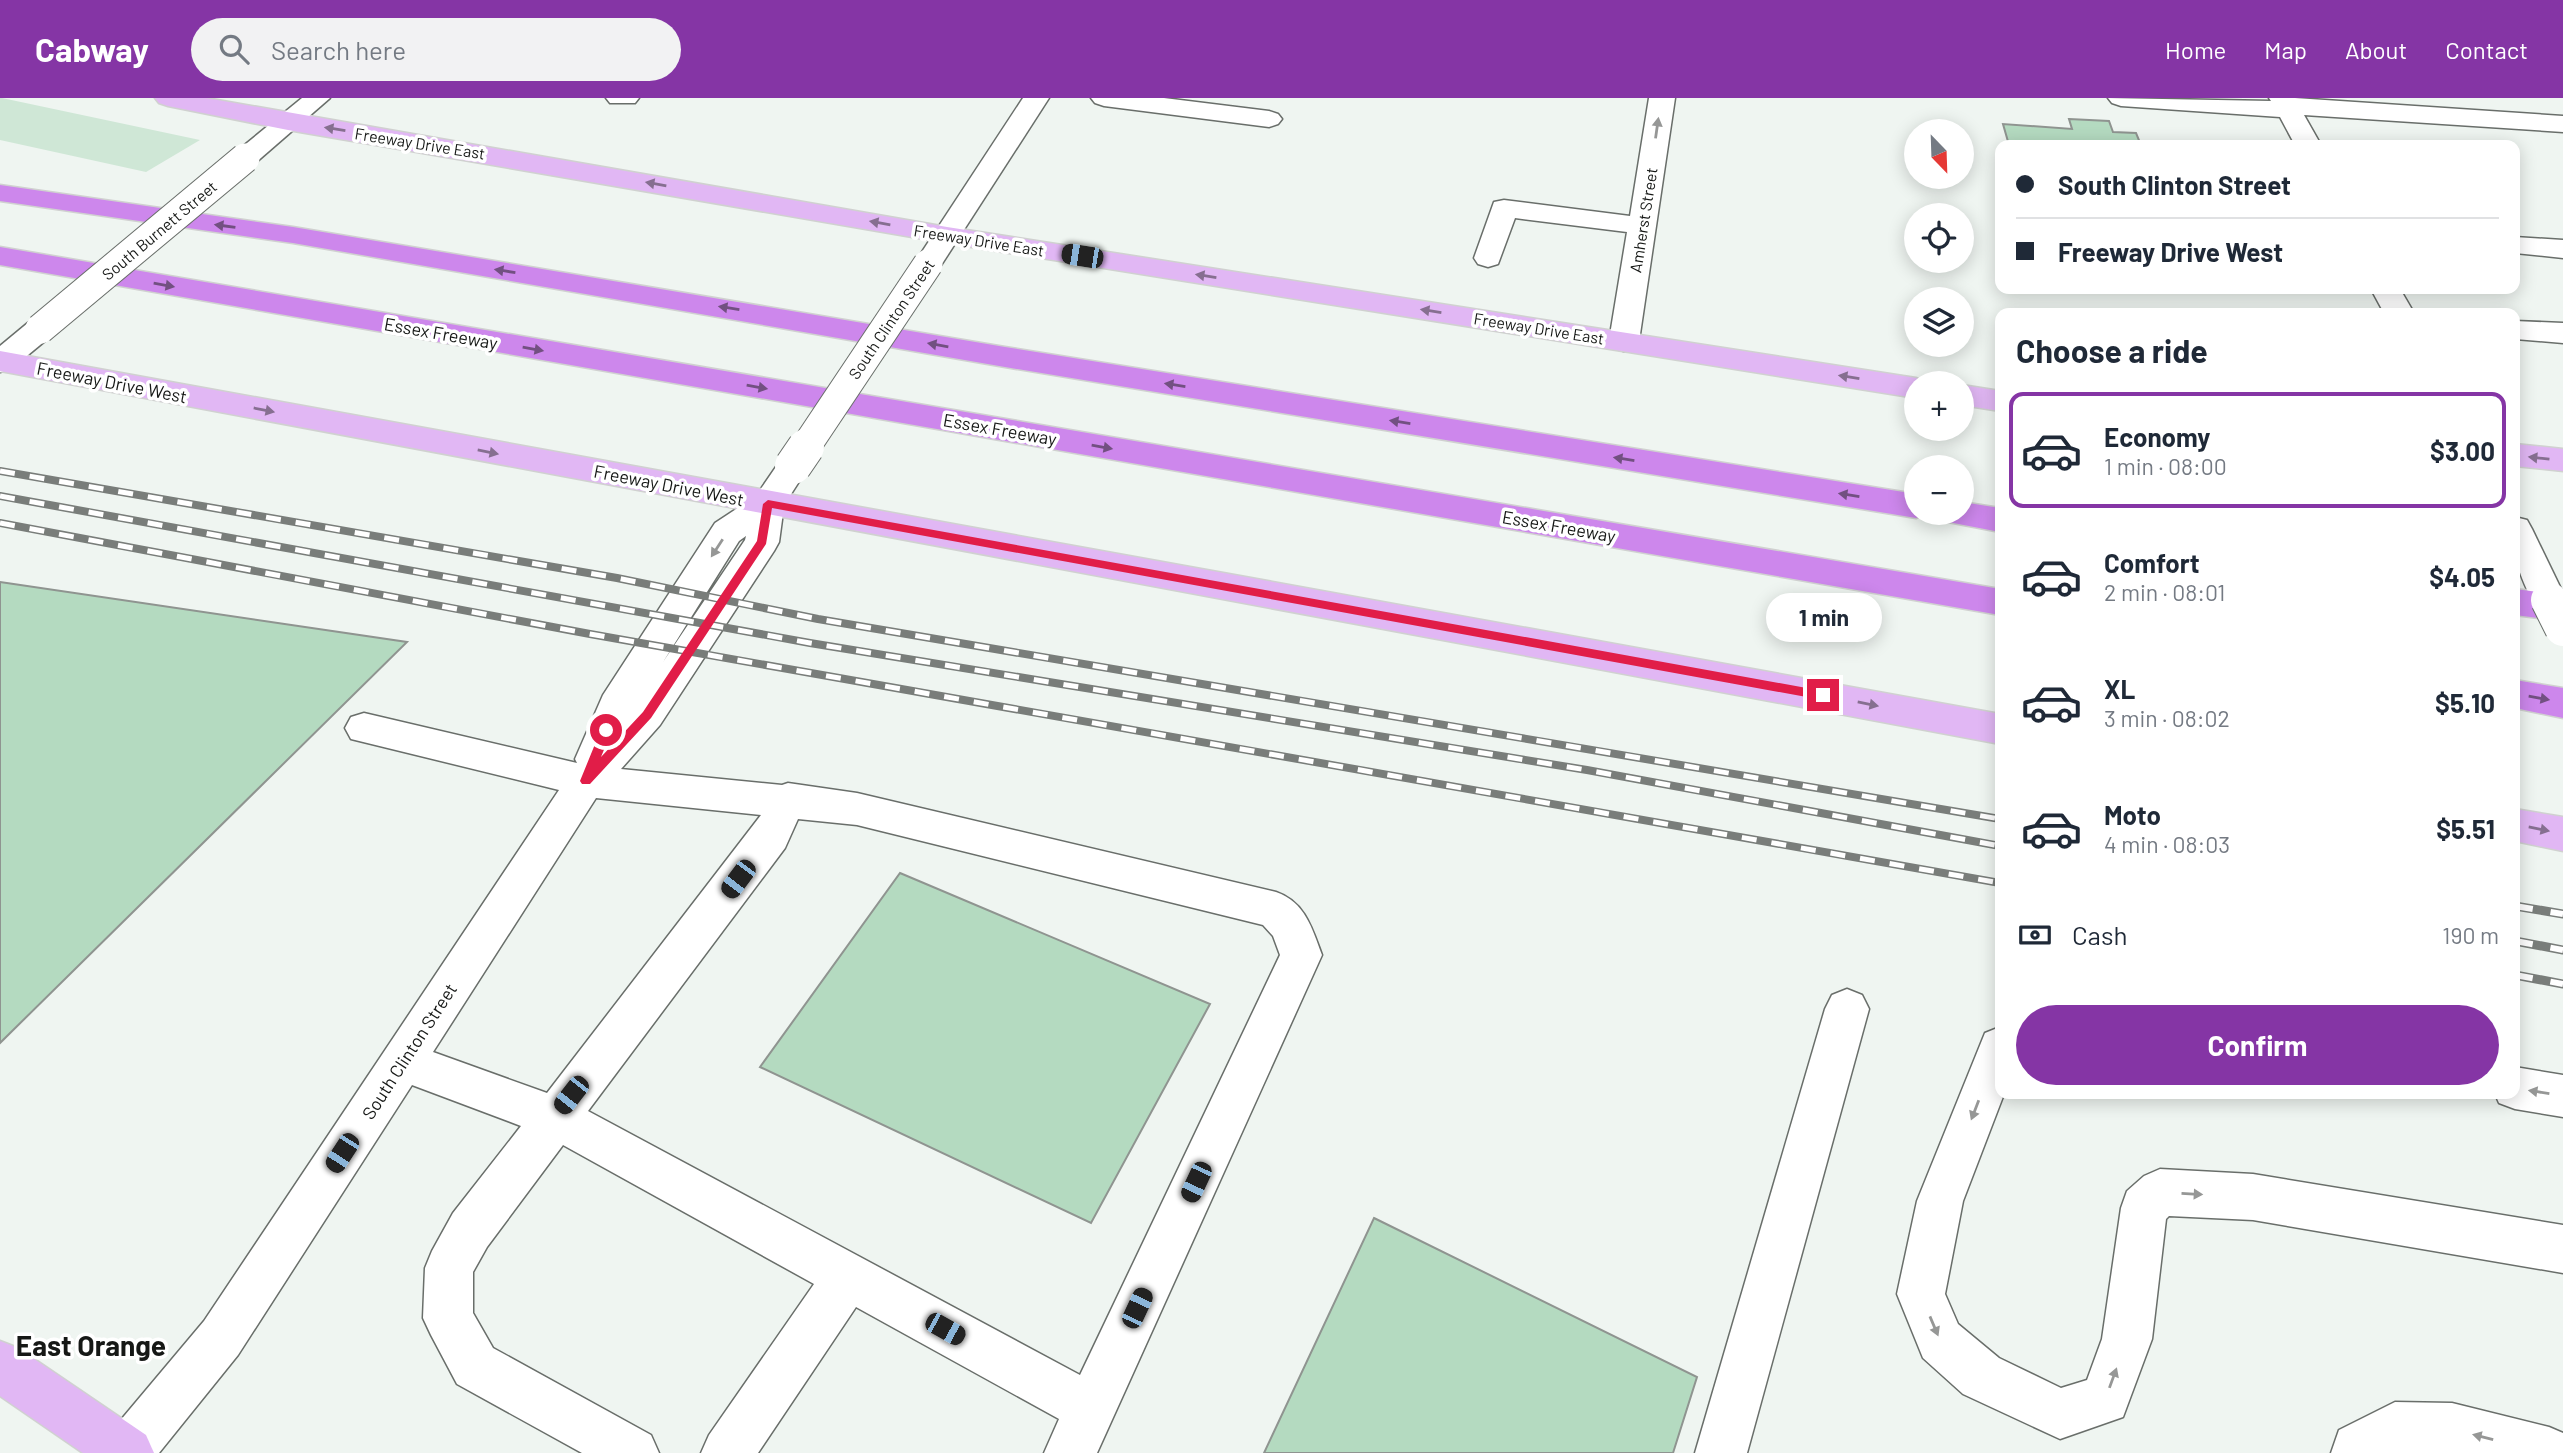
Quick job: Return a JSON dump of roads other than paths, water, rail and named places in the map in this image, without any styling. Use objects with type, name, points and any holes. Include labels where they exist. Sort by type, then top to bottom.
[{"type":"highway","points":[[0,192],[40,200],[293,235],[1005,357],[1904,504]]},
{"type":"highway","name":"Essex Freeway","points":[[0,256],[1995,602]]},
{"type":"highway","points":[[1974,516],[1995,519]]},
{"type":"highway","points":[[2520,603],[2563,608]]},
{"type":"highway","points":[[2520,695],[2563,703]]},
{"type":"main road","name":"Freeway Drive East","points":[[169,98],[288,122],[947,235],[1904,386]]},
{"type":"main road","name":"Freeway Drive West","points":[[0,362],[1995,728]]},
{"type":"main road","points":[[1974,397],[1995,400]]},
{"type":"main road","points":[[2520,456],[2563,460]]},
{"type":"main road","points":[[2520,826],[2563,834]]},
{"type":"main road","points":[[0,1366],[127,1453]]},
{"type":"street","name":"South Burnett Street","points":[[0,362],[317,98]]},
{"type":"street","points":[[619,98],[626,98]]},
{"type":"street","name":"South Clinton Street","points":[[127,1453],[220,1338],[586,781],[647,715],[762,542],[768,504],[1036,98]]},
{"type":"street","points":[[1104,98],[1269,119]]},
{"type":"street","name":"Amherst Street","points":[[1624,341],[1662,98]]},
{"type":"street","points":[[2121,98],[2286,104],[2563,124]]},
{"type":"street","points":[[2286,104],[2305,140]]},
{"type":"street","points":[[1488,258],[1504,208],[1643,226]]},
{"type":"street","points":[[2520,245],[2563,249]]},
{"type":"street","points":[[2520,330],[2563,333]]},
{"type":"street","points":[[2520,539],[2563,628]]},
{"type":"street","points":[[364,728],[586,781],[788,799],[857,809],[1111,867],[1276,910],[1290,926],[1301,955],[1070,1453]]},
{"type":"street","points":[[633,1453],[475,1366],[448,1318],[449,1268],[470,1230],[771,836],[788,799]]},
{"type":"street","points":[[1721,1453],[1847,1009]]},
{"type":"street","points":[[1995,1059],[1940,1201],[1921,1294],[1940,1341],[1981,1376],[2060,1414],[2105,1399],[2127,1339],[2144,1208],[2160,1192],[2253,1197],[2563,1249]]},
{"type":"street","points":[[402,1061],[555,1117],[1090,1408]]},
{"type":"street","points":[[2520,1089],[2563,1096]]},
{"type":"street","points":[[727,1453],[848,1276]]},
{"type":"street","points":[[2357,1453],[2357,1448],[2395,1428],[2452,1429],[2549,1453]]},
{"type":"railway","points":[[0,471],[617,578],[818,619],[1995,818]]},
{"type":"railway","points":[[0,496],[810,643],[1587,770],[1995,845]]},
{"type":"railway","points":[[0,523],[590,634],[1995,882]]},
{"type":"railway","points":[[2520,907],[2563,914]]},
{"type":"railway","points":[[2520,942],[2563,950]]},
{"type":"railway","points":[[2520,976],[2563,984]]},
{"type":"district","name":"East Orange","points":[[91,1345]]}]
